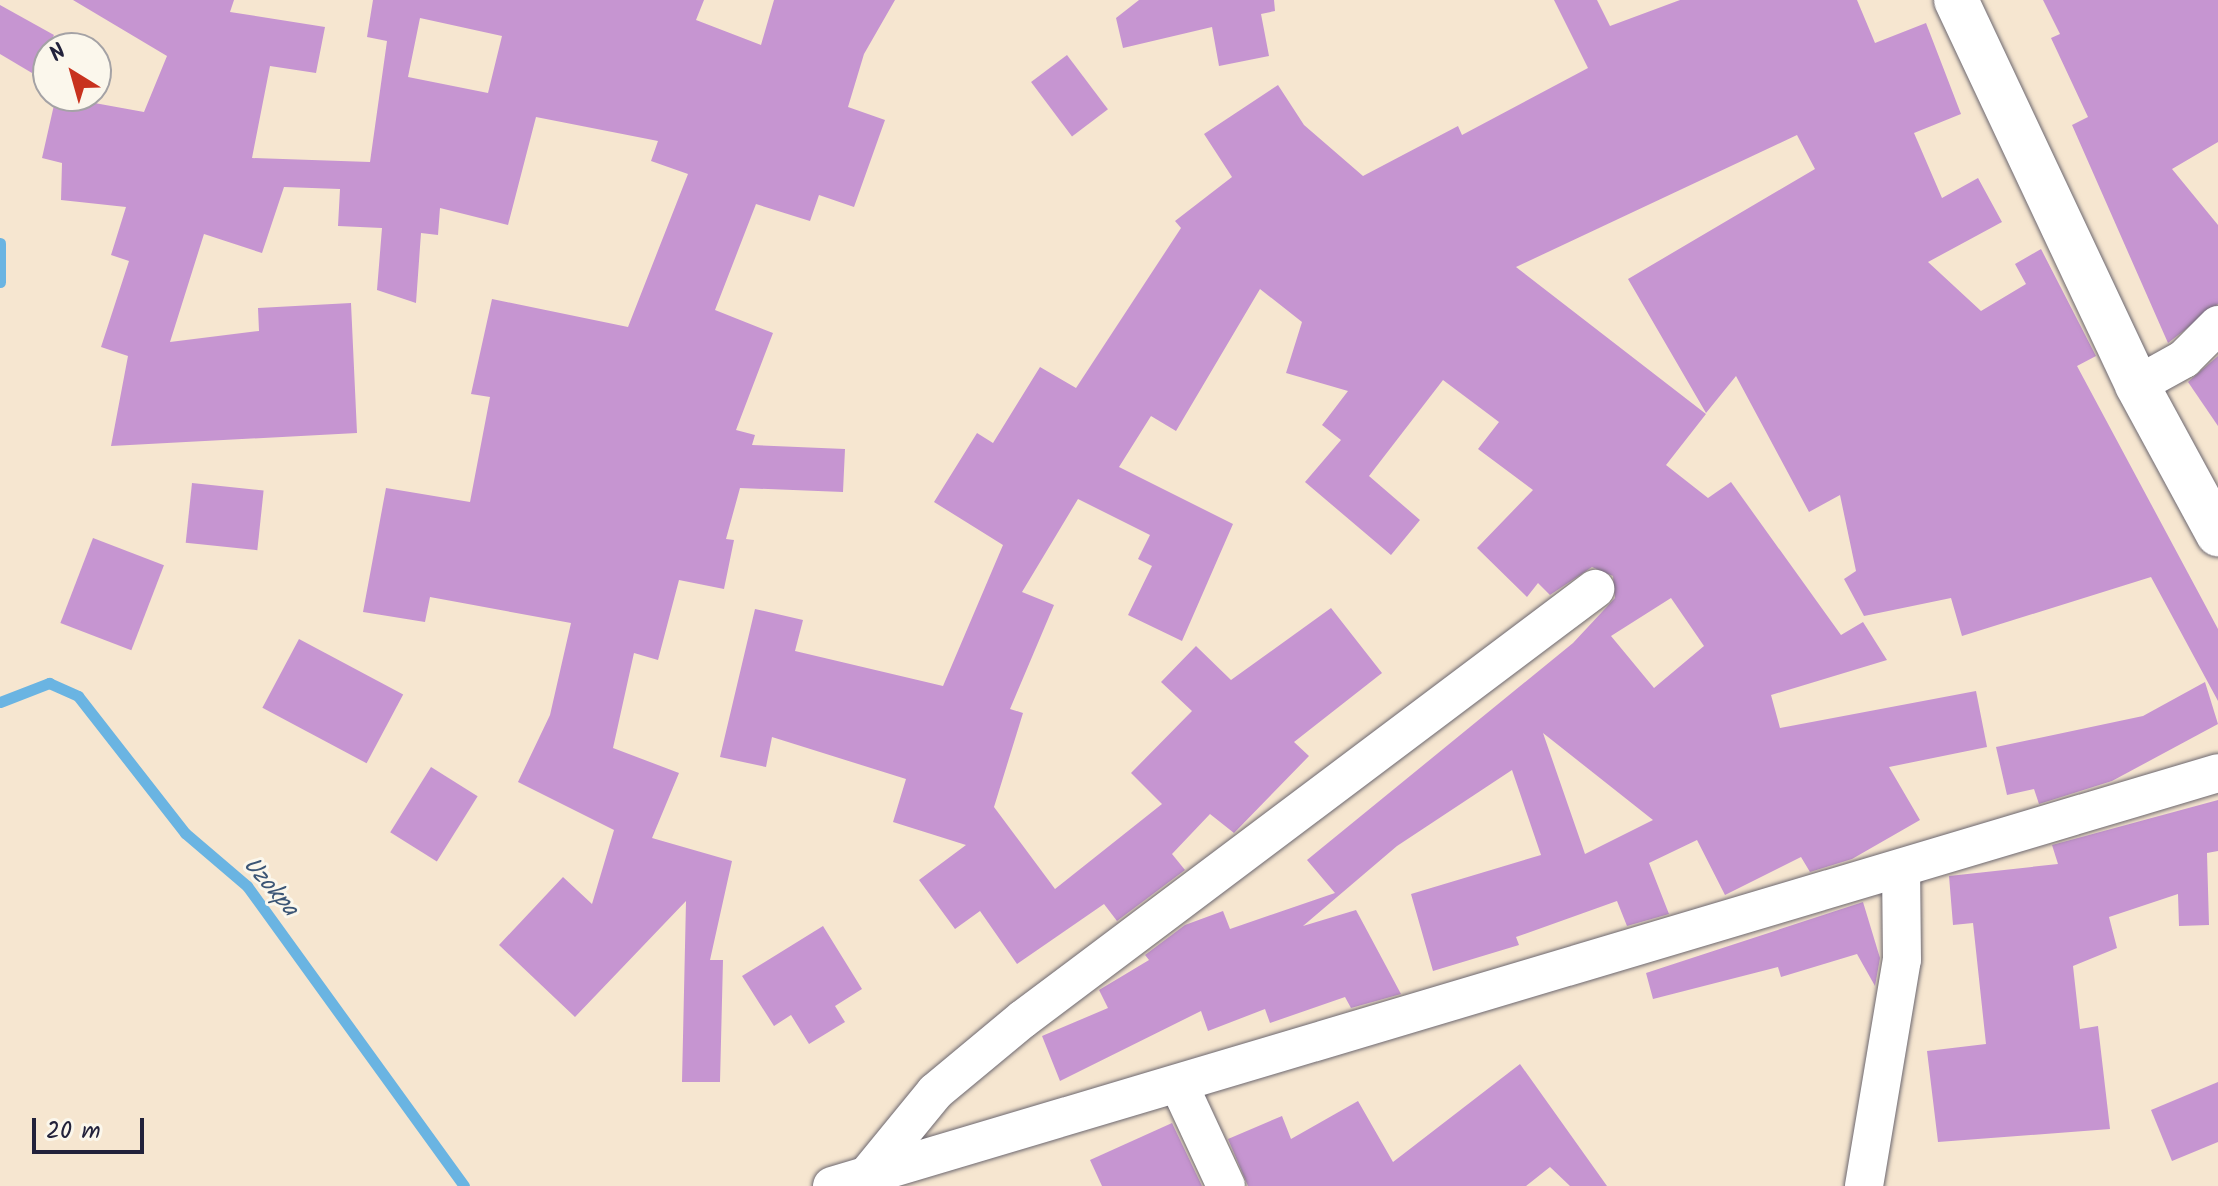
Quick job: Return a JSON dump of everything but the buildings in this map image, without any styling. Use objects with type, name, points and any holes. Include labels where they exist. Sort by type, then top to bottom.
[{"type":"street","points":[[1956,0],[2137,385],[2218,534]]},
{"type":"street","points":[[2137,385],[2184,359],[2218,325]]},
{"type":"street","points":[[868,1174],[935,1092],[1012,1028],[1595,589]]},
{"type":"street","points":[[832,1186],[1180,1087],[2218,773]]},
{"type":"street","points":[[1864,1186],[1902,960],[1901,871]]},
{"type":"street","points":[[1180,1087],[1226,1186]]},
{"type":"waterway","name":"Uzokpa","points":[[0,243],[0,282]]},
{"type":"waterway","name":"Uzokpa","points":[[0,702],[49,683],[78,696],[185,833],[247,886],[464,1186]]}]
